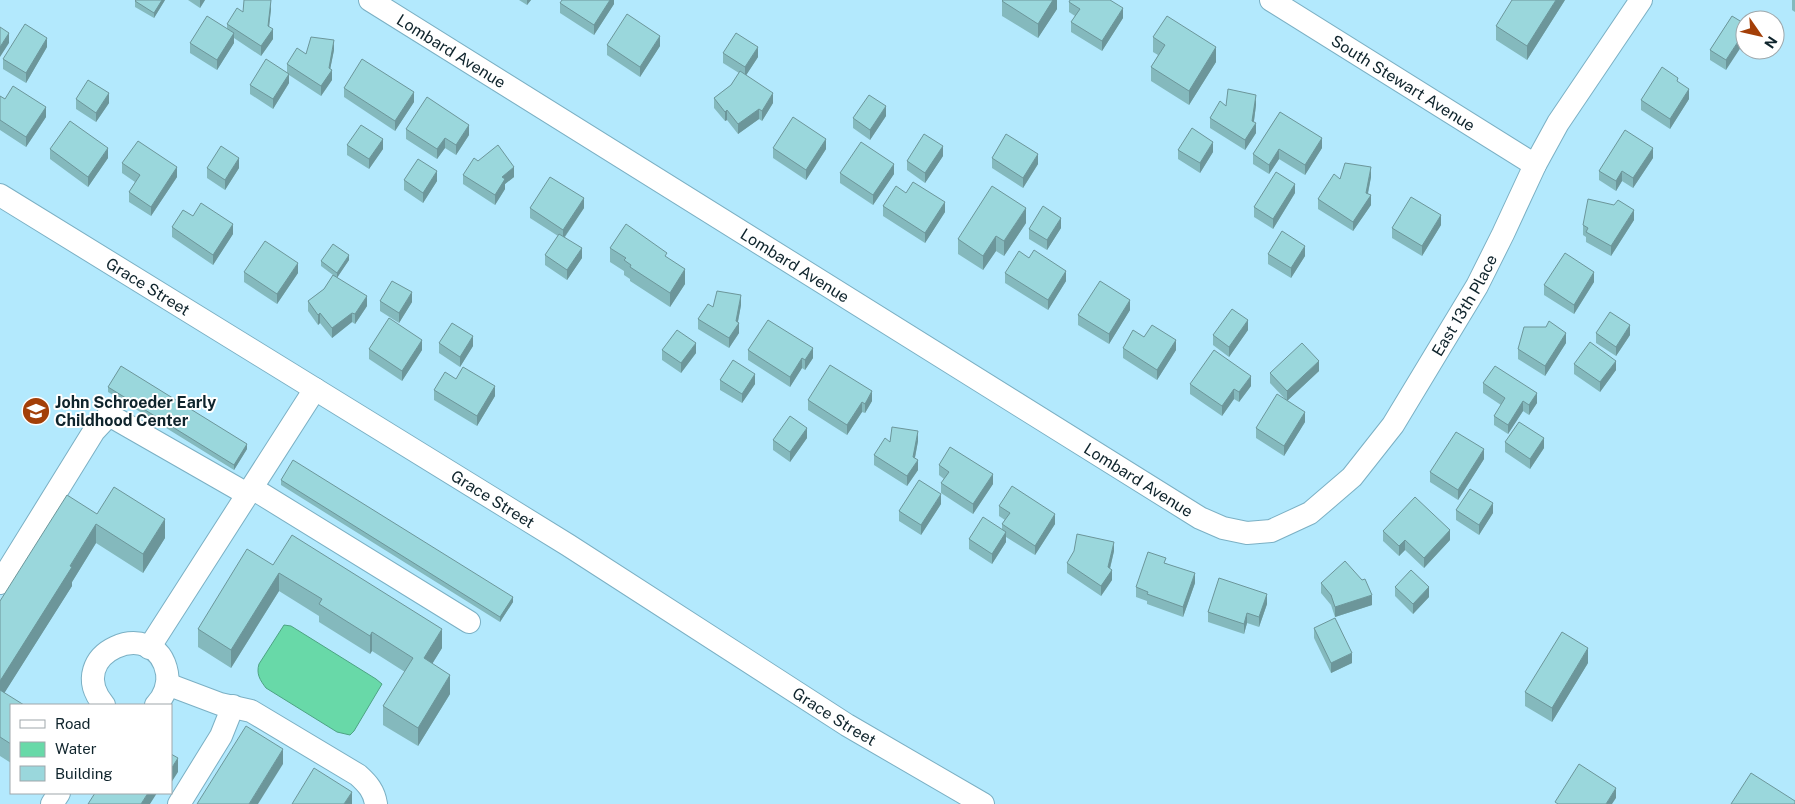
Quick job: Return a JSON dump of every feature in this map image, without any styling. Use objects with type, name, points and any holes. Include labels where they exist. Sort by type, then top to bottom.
[{"type":"street","name":"Lombard Avenue","points":[[370,0],[1200,518],[1223,528]]},
{"type":"street","name":"South Stewart Avenue","points":[[1271,0],[1535,165]]},
{"type":"street","name":"East 13th Place","points":[[1223,528],[1247,533],[1271,531],[1310,513],[1352,477],[1393,425],[1477,286],[1535,165],[1558,123],[1641,0]]},
{"type":"street","name":"Grace Street","points":[[0,195],[568,544],[848,725],[983,804]]},
{"type":"street","points":[[149,648],[315,389]]},
{"type":"street","points":[[0,583],[94,431],[109,415],[249,491],[469,622]]},
{"type":"street","points":[[103,704],[97,696],[94,686],[96,665],[110,649],[129,643],[140,644],[149,648],[164,663],[167,673],[167,684],[164,694],[157,704]]},
{"type":"street","points":[[167,684],[220,704],[251,711],[272,722],[358,775],[371,788],[376,804]]},
{"type":"street","points":[[179,804],[221,736],[233,706]]},
{"type":"water","points":[[284,625],[291,626],[382,684],[350,735],[337,732],[266,688],[259,677],[259,664]]},
{"type":"building","points":[[136,0],[162,0],[154,13]]},
{"type":"building","points":[[244,0],[271,0],[268,26],[273,29],[261,46],[227,24],[237,8],[243,12]]},
{"type":"building","points":[[562,0],[610,0],[594,25],[560,3]]},
{"type":"building","points":[[1003,0],[1053,0],[1038,24]]},
{"type":"building","points":[[1070,0],[1110,0],[1123,8],[1102,41],[1071,22],[1080,9],[1069,2]]},
{"type":"building","points":[[1512,0],[1556,0],[1527,46],[1496,26]]},
{"type":"building","points":[[627,14],[660,36],[640,67],[607,45]]},
{"type":"building","points":[[207,16],[234,33],[217,60],[190,43]]},
{"type":"building","points":[[1167,16],[1216,47],[1189,91],[1151,67],[1165,45],[1153,37]]},
{"type":"building","points":[[1732,16],[1735,18],[1735,46],[1726,60],[1710,50]]},
{"type":"building","points":[[25,24],[47,38],[26,73],[3,59]]},
{"type":"building","points":[[0,27],[9,33],[0,47]]},
{"type":"building","points":[[736,33],[758,47],[745,67],[723,53]]},
{"type":"building","points":[[311,37],[334,40],[329,68],[332,70],[321,86],[287,64],[297,48],[306,54]]},
{"type":"building","points":[[266,59],[289,74],[273,99],[250,85]]},
{"type":"building","points":[[362,59],[414,92],[395,121],[344,88]]},
{"type":"building","points":[[1662,67],[1678,78],[1677,81],[1689,89],[1670,119],[1641,100]]},
{"type":"building","points":[[740,71],[773,93],[762,111],[759,109],[738,124],[714,98],[731,85]]},
{"type":"building","points":[[88,80],[109,93],[96,113],[76,99]]},
{"type":"building","points":[[13,86],[46,107],[26,137],[0,120],[0,96],[5,99]]},
{"type":"building","points":[[1228,89],[1256,95],[1252,121],[1256,123],[1245,140],[1210,118],[1220,101],[1226,106]]},
{"type":"building","points":[[869,95],[886,106],[870,130],[853,118]]},
{"type":"building","points":[[427,97],[469,125],[456,145],[445,138],[437,149],[406,129]]},
{"type":"building","points":[[1280,112],[1322,138],[1305,165],[1279,149],[1269,165],[1253,154]]},
{"type":"building","points":[[793,117],[826,139],[806,170],[773,148]]},
{"type":"building","points":[[70,121],[108,148],[88,177],[50,149]]},
{"type":"building","points":[[361,125],[383,139],[369,159],[347,145]]},
{"type":"building","points":[[1192,128],[1213,142],[1200,163],[1178,150]]},
{"type":"building","points":[[1625,130],[1653,148],[1633,178],[1622,171],[1616,181],[1599,171]]},
{"type":"building","points":[[924,134],[943,146],[925,173],[907,161]]},
{"type":"building","points":[[1006,134],[1038,154],[1023,178],[992,158]]},
{"type":"building","points":[[138,141],[177,167],[151,207],[129,192],[140,175],[122,163]]},
{"type":"building","points":[[861,142],[894,164],[873,195],[840,173]]},
{"type":"building","points":[[498,145],[514,167],[502,177],[505,179],[495,195],[463,175],[474,158],[478,161]]},
{"type":"building","points":[[221,146],[239,158],[225,180],[207,168]]},
{"type":"building","points":[[418,159],[437,171],[423,193],[404,180]]},
{"type":"building","points":[[1345,163],[1371,167],[1366,193],[1371,195],[1353,222],[1318,199],[1334,174],[1340,179]]},
{"type":"building","points":[[1276,172],[1295,184],[1273,219],[1254,207]]},
{"type":"building","points":[[550,177],[584,198],[563,230],[530,208]]},
{"type":"building","points":[[913,182],[945,202],[925,233],[883,206],[896,186],[906,193]]},
{"type":"building","points":[[992,186],[1026,208],[1004,241],[996,236],[983,256],[958,239]]},
{"type":"building","points":[[1411,197],[1441,215],[1422,246],[1392,228]]},
{"type":"building","points":[[1588,199],[1614,205],[1618,200],[1634,210],[1611,246],[1586,232],[1588,228],[1583,225]]},
{"type":"building","points":[[201,203],[233,224],[213,255],[172,227],[183,210],[193,216]]},
{"type":"building","points":[[1043,206],[1061,218],[1047,240],[1029,229]]},
{"type":"building","points":[[626,224],[667,253],[665,256],[685,269],[670,293],[630,267],[631,265],[624,260],[626,258],[610,248]]},
{"type":"building","points":[[1282,231],[1305,246],[1291,268],[1268,254]]},
{"type":"building","points":[[559,234],[582,248],[567,270],[545,255]]},
{"type":"building","points":[[265,241],[298,263],[277,294],[244,272]]},
{"type":"building","points":[[333,244],[349,255],[337,273],[321,261]]},
{"type":"building","points":[[1034,250],[1066,271],[1048,300],[1005,273],[1019,251],[1029,258]]},
{"type":"building","points":[[1565,253],[1594,272],[1574,305],[1544,285]]},
{"type":"building","points":[[333,275],[367,296],[355,314],[352,313],[332,328],[320,313],[318,315],[308,301],[324,289]]},
{"type":"building","points":[[392,281],[412,292],[399,313],[380,301]]},
{"type":"building","points":[[1100,281],[1130,300],[1109,334],[1078,315]]},
{"type":"building","points":[[717,291],[741,295],[736,321],[739,323],[729,338],[698,319],[708,304],[713,307]]},
{"type":"building","points":[[1232,309],[1248,320],[1229,347],[1213,335]]},
{"type":"building","points":[[1610,312],[1630,325],[1616,347],[1596,333]]},
{"type":"building","points":[[389,318],[422,340],[402,371],[369,349]]},
{"type":"building","points":[[768,320],[813,348],[805,360],[802,358],[790,377],[748,350]]},
{"type":"building","points":[[1549,321],[1566,333],[1545,366],[1518,349],[1524,327],[1546,327]]},
{"type":"building","points":[[452,323],[473,336],[460,357],[439,343]]},
{"type":"building","points":[[1152,325],[1176,340],[1157,370],[1123,348],[1133,330],[1144,337]]},
{"type":"building","points":[[677,330],[696,343],[681,363],[662,350]]},
{"type":"building","points":[[1590,342],[1616,361],[1600,382],[1574,364]]},
{"type":"building","points":[[1302,343],[1319,361],[1287,391],[1270,373]]},
{"type":"building","points":[[1214,350],[1251,376],[1239,392],[1234,389],[1222,406],[1190,384]]},
{"type":"building","points":[[733,360],[755,374],[742,394],[720,380]]},
{"type":"building","points":[[830,365],[872,391],[865,404],[862,402],[847,425],[808,400]]},
{"type":"building","points":[[121,366],[247,444],[234,465],[108,387]]},
{"type":"building","points":[[1495,366],[1537,393],[1529,405],[1523,401],[1508,425],[1494,416],[1505,398],[1483,383]]},
{"type":"building","points":[[463,367],[495,386],[477,416],[434,390],[445,372],[456,379]]},
{"type":"building","points":[[1277,394],[1305,412],[1284,446],[1256,428]]},
{"type":"building","points":[[790,416],[807,428],[790,452],[773,440]]},
{"type":"building","points":[[1519,422],[1544,438],[1530,459],[1505,442]]},
{"type":"building","points":[[892,427],[918,431],[913,457],[918,460],[907,476],[874,455],[885,438],[890,442]]},
{"type":"building","points":[[1456,432],[1484,449],[1458,490],[1430,472]]},
{"type":"building","points":[[950,447],[993,474],[973,504],[941,483],[949,472],[939,465]]},
{"type":"building","points":[[293,460],[513,597],[500,617],[281,480]]},
{"type":"building","points":[[919,480],[941,494],[921,525],[899,511]]},
{"type":"building","points":[[1012,486],[1055,514],[1035,546],[1002,524],[1010,513],[999,506]]},
{"type":"building","points":[[114,487],[165,519],[143,554],[96,524],[70,566],[72,567],[0,681],[0,601],[67,495],[97,514]]},
{"type":"building","points":[[1470,489],[1493,503],[1479,525],[1456,510]]},
{"type":"building","points":[[1415,497],[1450,530],[1424,558],[1405,540],[1399,546],[1383,531]]},
{"type":"building","points":[[983,517],[1006,532],[992,554],[969,539]]},
{"type":"building","points":[[1077,534],[1114,542],[1108,567],[1112,570],[1101,586],[1067,563],[1074,551]]},
{"type":"building","points":[[292,535],[442,629],[424,658],[450,675],[418,728],[383,706],[413,658],[372,632],[370,636],[319,604],[322,599],[279,573],[231,650],[198,629],[247,549],[273,565]]},
{"type":"building","points":[[1148,552],[1166,558],[1164,563],[1195,573],[1183,607],[1147,594],[1148,592],[1136,587]]},
{"type":"building","points":[[1345,561],[1362,580],[1365,579],[1372,595],[1335,607],[1331,595],[1321,583]]},
{"type":"building","points":[[1411,570],[1429,587],[1413,604],[1395,587]]},
{"type":"building","points":[[1219,578],[1267,594],[1259,617],[1247,613],[1244,624],[1208,612]]},
{"type":"building","points":[[1335,618],[1352,653],[1331,663],[1314,628]]},
{"type":"building","points":[[1562,632],[1588,648],[1552,708],[1525,692]]},
{"type":"building","points":[[0,690],[22,704],[10,704],[10,743],[0,737]]},
{"type":"building","points":[[246,726],[283,749],[249,804],[197,804]]},
{"type":"building","points":[[172,755],[178,758],[172,767]]},
{"type":"building","points":[[1579,764],[1616,788],[1606,804],[1558,804],[1555,802]]},
{"type":"building","points":[[314,768],[352,792],[344,804],[292,804]]},
{"type":"building","points":[[1751,773],[1795,801],[1795,804],[1731,804]]},
{"type":"building","points":[[94,794],[147,794],[141,804],[88,804]]},
{"type":"place","name":"John Schroeder Early Childhood Center","points":[[36,411]]}]
